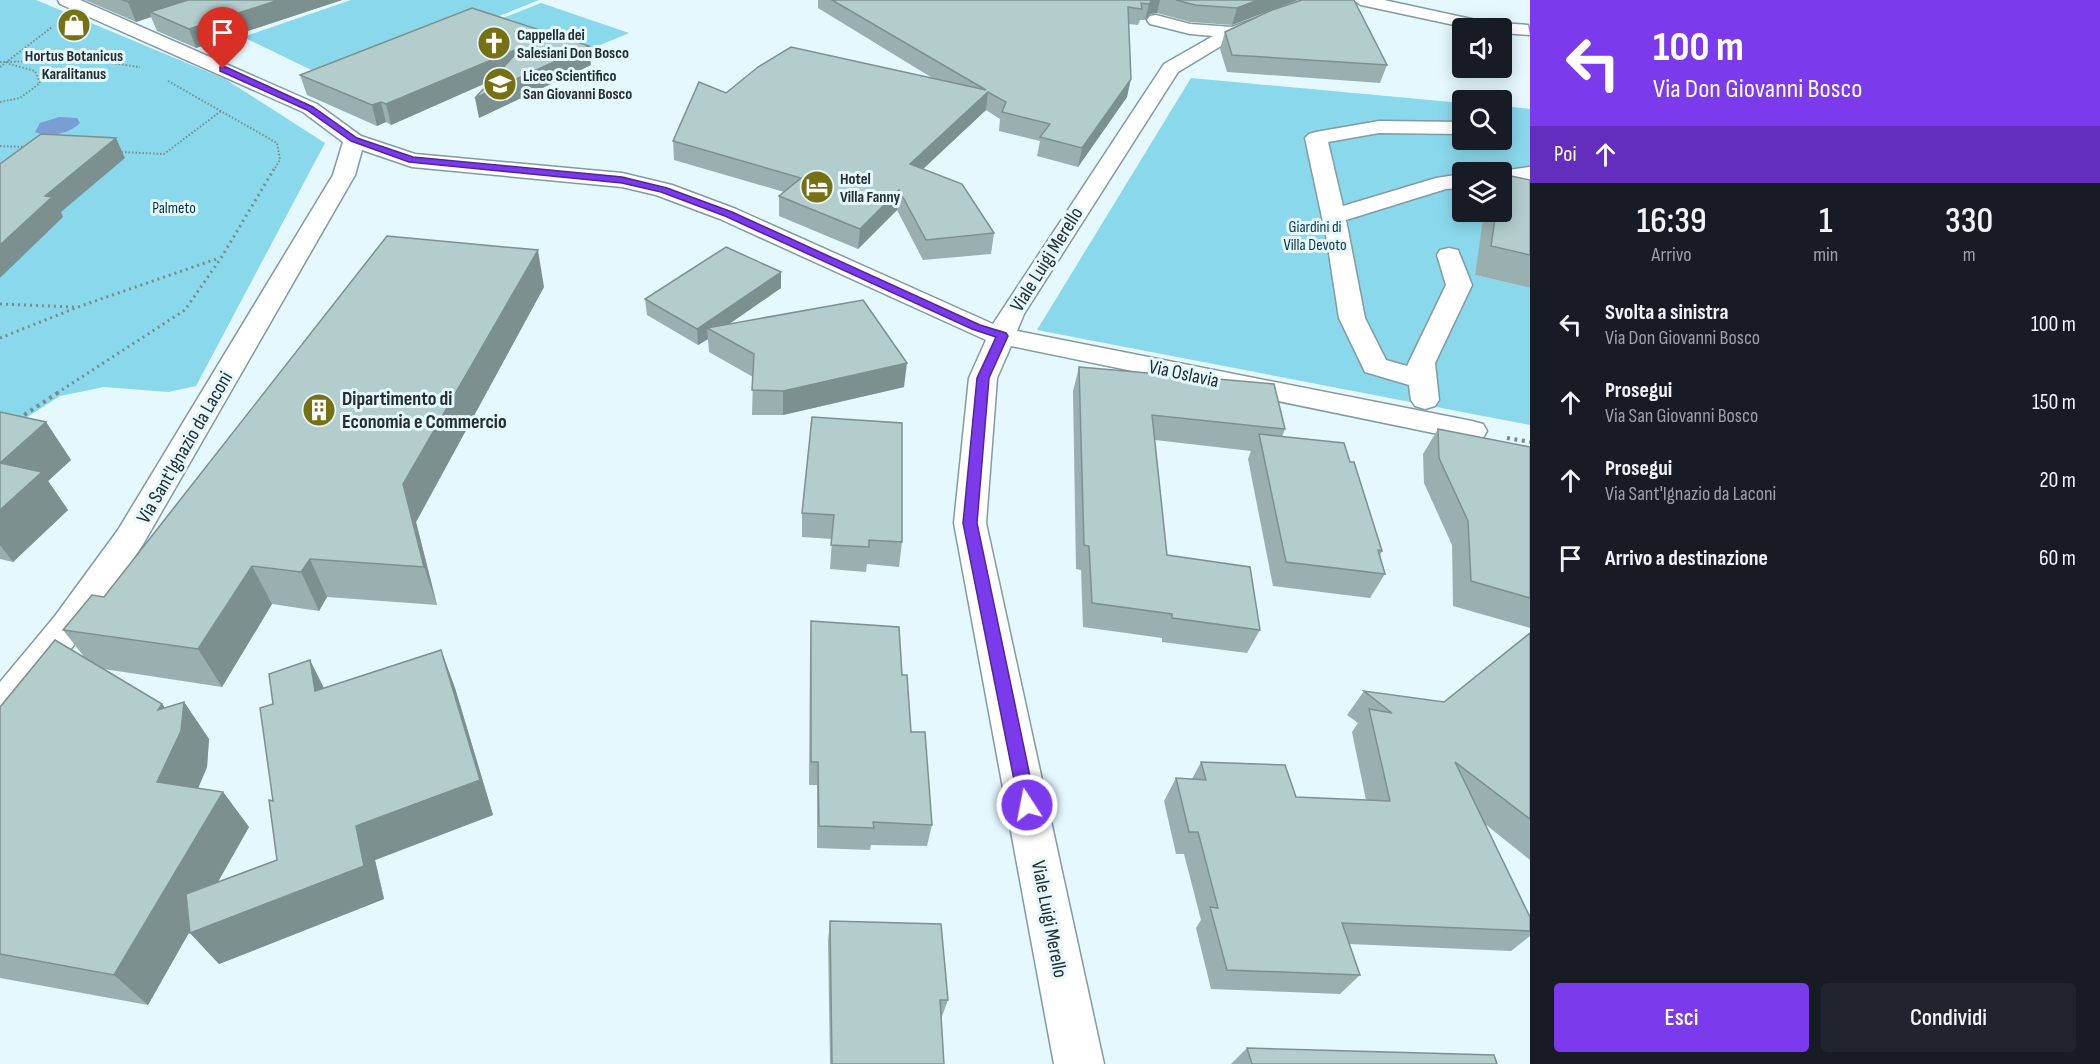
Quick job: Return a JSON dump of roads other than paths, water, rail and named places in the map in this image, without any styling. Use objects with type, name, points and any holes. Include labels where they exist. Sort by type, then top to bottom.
[{"type":"street","points":[[66,0],[310,108],[354,140],[412,160]]},
{"type":"street","points":[[1150,0],[1170,51],[1204,49],[1235,33],[1320,0]]},
{"type":"street","points":[[1361,0],[1485,27],[1528,30]]},
{"type":"street","points":[[1156,20],[1190,29],[1235,33]]},
{"type":"street","points":[[136,30],[161,22]]},
{"type":"street","name":"Viale Luigi Merello","points":[[1079,1064],[970,523],[983,378],[1011,314],[1067,225],[1170,51]]},
{"type":"street","points":[[1423,380],[1375,366],[1352,318],[1316,138],[1378,127],[1452,128]]},
{"type":"street","name":"Via Sant'Ignazio da Laconi","points":[[0,710],[68,626],[130,538],[346,169],[354,140]]},
{"type":"street","points":[[346,169],[412,160]]},
{"type":"street","name":"Via Oslavia","points":[[412,160],[600,177],[664,190],[728,214],[976,327],[1002,336],[1472,431]]},
{"type":"street","points":[[1512,176],[1530,174]]},
{"type":"street","points":[[1333,216],[1452,182]]},
{"type":"street","points":[[1428,423],[1421,363],[1459,285],[1449,255]]},
{"type":"place","name":"Hortus Botanicus Karalitanus","points":[[74,25]]},
{"type":"place","name":"Cappella dei Salesiani Don Bosco","points":[[494,43]]},
{"type":"place","name":"Liceo Scientifico San Giovanni Bosco","points":[[500,84]]},
{"type":"place","name":"Hotel Villa Fanny","points":[[817,187]]},
{"type":"place","name":"Dipartimento di Economia e Commercio","points":[[319,410]]},
{"type":"park label","name":"Palmeto","points":[[174,207]]},
{"type":"park label","name":"Giardini di Villa Devoto","points":[[1315,235]]}]
